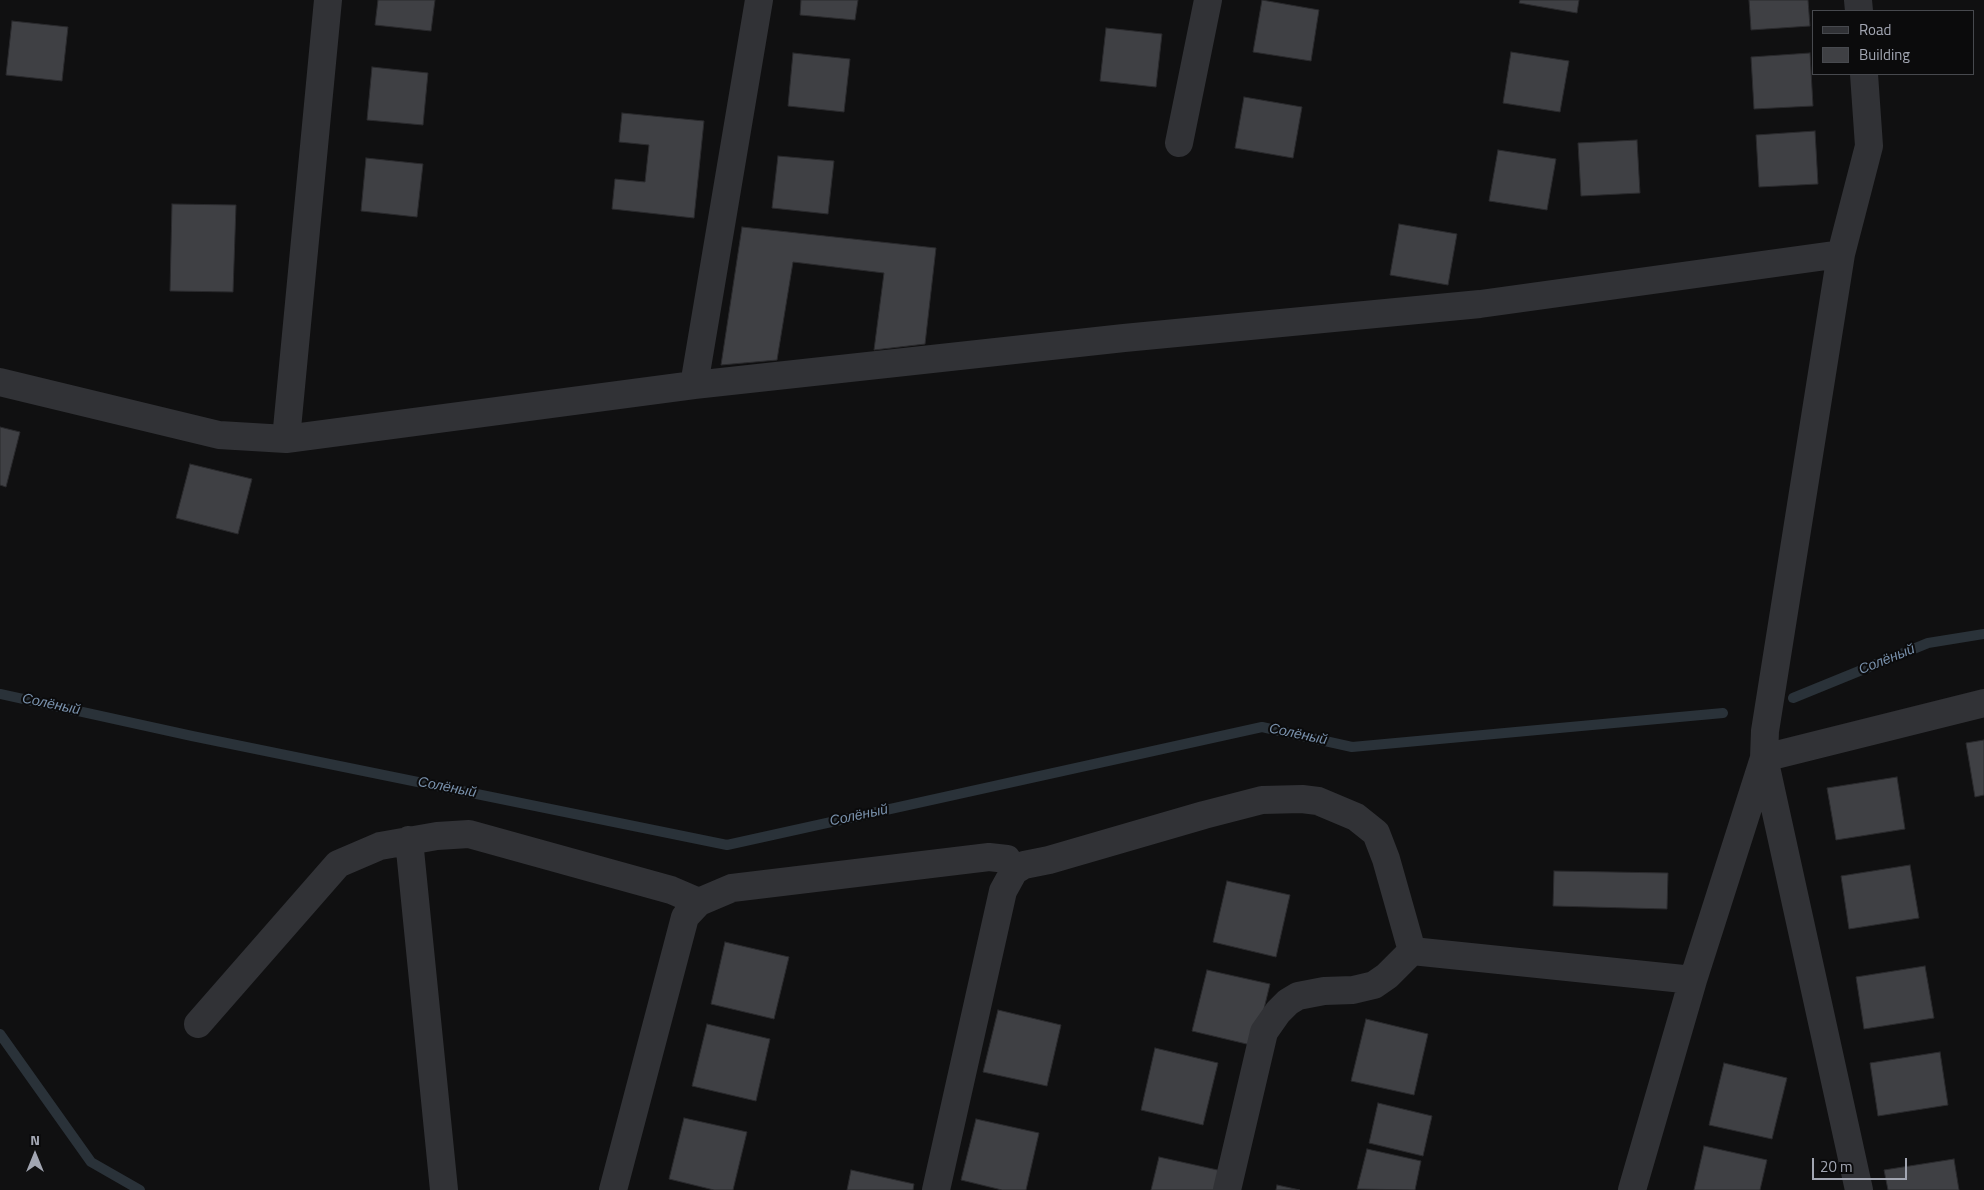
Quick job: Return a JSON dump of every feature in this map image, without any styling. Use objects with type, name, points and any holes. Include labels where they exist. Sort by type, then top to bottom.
[{"type":"street","points":[[286,439],[328,0]]},
{"type":"street","points":[[694,385],[759,0]]},
{"type":"street","points":[[1179,143],[1208,0]]},
{"type":"street","points":[[1859,1190],[1764,758],[1765,731],[1841,254],[1869,146],[1864,75]]},
{"type":"street","points":[[0,382],[219,435],[286,439],[694,385],[1124,338],[1480,304],[1841,254]]},
{"type":"street","points":[[1764,758],[1984,703]]},
{"type":"street","points":[[1632,1190],[1693,980],[1764,758]]},
{"type":"street","points":[[936,1190],[1003,891],[1014,870],[1024,865],[1050,860],[1204,814],[1262,800],[1302,799],[1318,801],[1356,817],[1376,833],[1386,859],[1412,951]]},
{"type":"street","points":[[198,1024],[338,864],[380,846],[409,840],[469,834],[671,890],[699,902]]},
{"type":"street","points":[[409,840],[444,1190]]},
{"type":"street","points":[[613,1190],[685,917],[699,902],[732,888],[990,857],[1006,859],[1014,870]]},
{"type":"street","points":[[1412,951],[1693,980]]},
{"type":"street","points":[[1227,1190],[1264,1032],[1278,1012],[1288,1002],[1298,996],[1324,991],[1353,990],[1374,985],[1387,976],[1412,951]]},
{"type":"building","points":[[378,0],[435,0],[431,31],[375,25]]},
{"type":"building","points":[[801,0],[858,0],[855,20],[800,15]]},
{"type":"building","points":[[1262,0],[1319,10],[1311,61],[1253,52]]},
{"type":"building","points":[[1520,0],[1579,0],[1577,13],[1519,3]]},
{"type":"building","points":[[1749,0],[1808,0],[1810,26],[1751,30]]},
{"type":"building","points":[[12,21],[68,27],[62,81],[6,75]]},
{"type":"building","points":[[1106,28],[1162,34],[1156,87],[1100,81]]},
{"type":"building","points":[[1511,52],[1569,61],[1560,112],[1503,103]]},
{"type":"building","points":[[793,53],[850,59],[844,112],[788,106]]},
{"type":"building","points":[[1810,53],[1813,106],[1754,109],[1751,57]]},
{"type":"building","points":[[372,67],[428,73],[423,125],[367,120]]},
{"type":"building","points":[[1244,97],[1302,107],[1293,158],[1235,148]]},
{"type":"building","points":[[622,113],[704,121],[694,218],[612,209],[615,179],[645,182],[649,145],[619,142]]},
{"type":"building","points":[[1815,131],[1818,184],[1759,187],[1756,135]]},
{"type":"building","points":[[1637,140],[1640,193],[1581,196],[1578,143]]},
{"type":"building","points":[[1498,150],[1556,159],[1547,210],[1489,201]]},
{"type":"building","points":[[778,156],[834,161],[828,214],[772,208]]},
{"type":"building","points":[[366,158],[423,164],[417,217],[361,211]]},
{"type":"building","points":[[172,204],[236,205],[233,292],[170,291]]},
{"type":"building","points":[[1399,224],[1457,234],[1448,285],[1390,275]]},
{"type":"building","points":[[742,227],[936,248],[925,344],[874,350],[884,273],[793,262],[777,360],[721,365]]},
{"type":"building","points":[[0,427],[20,432],[6,487],[0,485]]},
{"type":"building","points":[[190,464],[252,479],[238,534],[176,518]]},
{"type":"building","points":[[1984,740],[1984,795],[1975,797],[1966,743]]},
{"type":"building","points":[[1897,777],[1905,829],[1836,840],[1827,788]]},
{"type":"building","points":[[1910,865],[1919,918],[1849,929],[1841,876]]},
{"type":"building","points":[[1554,871],[1668,873],[1667,909],[1553,906]]},
{"type":"building","points":[[1227,881],[1290,895],[1276,957],[1213,942]]},
{"type":"building","points":[[725,942],[789,957],[774,1019],[711,1004]]},
{"type":"building","points":[[1925,966],[1934,1018],[1864,1029],[1856,977]]},
{"type":"building","points":[[1207,970],[1270,984],[1255,1046],[1192,1031]]},
{"type":"building","points":[[998,1010],[1061,1025],[1047,1086],[983,1072]]},
{"type":"building","points":[[1366,1019],[1428,1034],[1414,1095],[1351,1081]]},
{"type":"building","points":[[707,1024],[770,1039],[756,1101],[692,1086]]},
{"type":"building","points":[[1155,1048],[1218,1063],[1203,1125],[1141,1110]]},
{"type":"building","points":[[1940,1052],[1948,1105],[1878,1116],[1870,1063]]},
{"type":"building","points":[[1724,1063],[1787,1078],[1772,1139],[1709,1125]]},
{"type":"building","points":[[1378,1103],[1432,1116],[1423,1156],[1369,1143]]},
{"type":"building","points":[[684,1118],[747,1132],[733,1190],[714,1190],[669,1179]]},
{"type":"building","points":[[976,1119],[1039,1133],[1026,1190],[1002,1190],[961,1180]]},
{"type":"building","points":[[1704,1146],[1767,1160],[1760,1190],[1694,1190]]},
{"type":"building","points":[[1367,1149],[1421,1161],[1415,1190],[1357,1189]]},
{"type":"building","points":[[1159,1157],[1222,1171],[1218,1190],[1151,1190]]},
{"type":"building","points":[[1954,1159],[1959,1190],[1888,1190],[1884,1170]]},
{"type":"building","points":[[851,1170],[914,1184],[913,1190],[847,1190]]},
{"type":"building","points":[[1277,1185],[1300,1190],[1276,1190]]},
{"type":"waterway","name":"Солёный","points":[[1793,698],[1928,643],[1984,634]]},
{"type":"waterway","name":"Солёный","points":[[0,694],[192,736],[727,845],[1262,727],[1352,747],[1723,713]]},
{"type":"waterway","points":[[0,1034],[91,1162],[140,1190]]}]
